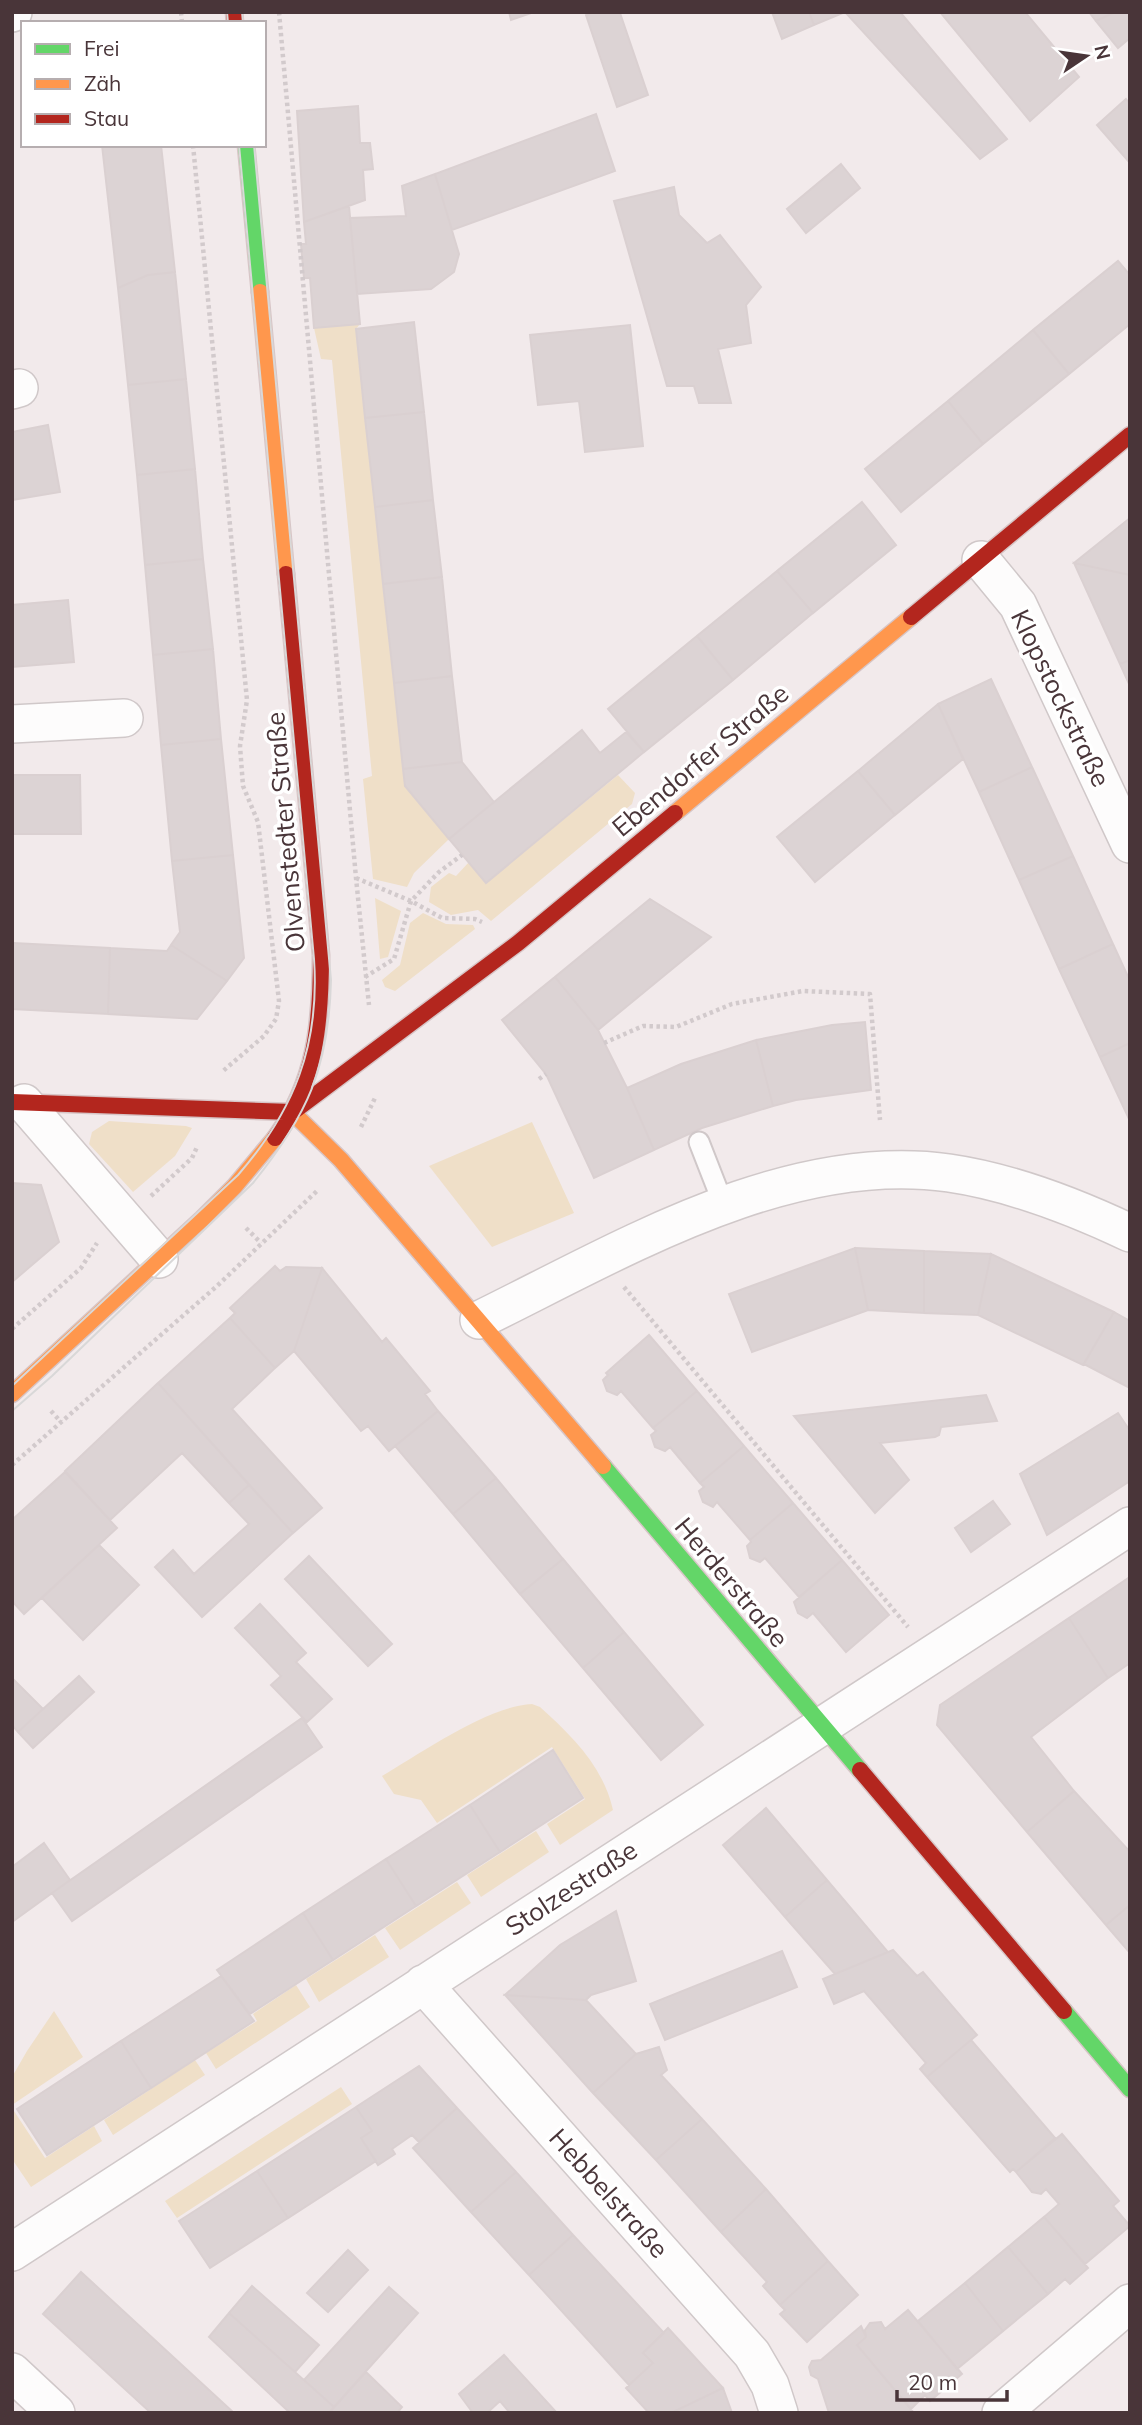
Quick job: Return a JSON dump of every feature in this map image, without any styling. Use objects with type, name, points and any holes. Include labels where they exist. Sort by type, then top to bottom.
[{"type":"street","name":"Olvenstedter Straße","points":[[12,1394],[222,1201],[263,1156],[292,1112],[304,1087],[318,1045],[323,1006],[323,977],[246,147]]},
{"type":"street","name":"Ebendorfer Straße","points":[[292,1112],[518,943],[1130,435]]},
{"type":"street","name":"Klopstockstraße","points":[[981,559],[1018,605],[1130,844]]},
{"type":"street","points":[[12,724],[124,718]]},
{"type":"street","points":[[18,1103],[292,1112]]},
{"type":"street","points":[[18,1103],[159,1259]]},
{"type":"street","name":"Herderstraße","points":[[292,1112],[341,1160],[479,1320],[1130,2089]]},
{"type":"street","points":[[479,1320],[625,1248],[724,1206],[793,1184],[827,1177],[872,1171],[947,1172],[995,1182],[1082,1212],[1130,1233]]},
{"type":"street","name":"Stolzestraße","points":[[12,2252],[1130,1526]]},
{"type":"street","name":"Hebbelstraße","points":[[423,1984],[752,2354],[770,2385],[779,2413]]},
{"type":"street","points":[[1001,2413],[1130,2303]]},
{"type":"street","points":[[12,2372],[55,2413]]},
{"type":"lane","points":[[699,1142],[724,1206]]},
{"type":"path","points":[[279,12],[370,1009]]},
{"type":"path","name":"Olvenstedter Straße","points":[[193,147],[247,700],[240,746],[243,786],[258,822],[279,1001],[276,1019],[264,1035],[232,1065],[217,1075]]},
{"type":"path","points":[[365,977],[394,959],[411,901],[439,872],[462,855]]},
{"type":"path","points":[[356,878],[411,901],[442,918],[475,919],[492,926]]},
{"type":"path","points":[[604,1043],[643,1027],[676,1027],[732,1004],[803,991],[870,994],[880,1120]]},
{"type":"path","points":[[539,1079],[546,1074]]},
{"type":"path","points":[[360,1130],[376,1101],[374,1093]]},
{"type":"path","points":[[148,1198],[192,1158],[198,1145]]},
{"type":"path","points":[[12,1465],[217,1286],[316,1193]]},
{"type":"path","points":[[12,1329],[81,1268],[96,1245]]},
{"type":"path","points":[[634,1279],[621,1284],[931,1654]]},
{"type":"path","points":[[51,1410],[61,1422]]},
{"type":"shaded area","points":[[360,324],[356,329],[405,786],[449,839],[414,873],[407,887],[373,879],[363,779],[372,776],[332,360],[321,359],[314,328]]},
{"type":"shaded area","points":[[618,775],[635,793],[632,804],[491,921],[478,910],[451,915],[429,902],[431,887],[449,873],[456,876],[469,862],[486,883]]},
{"type":"shaded area","points":[[375,898],[401,911],[388,957],[380,959]]},
{"type":"shaded area","points":[[423,913],[446,924],[473,925],[475,929],[395,991],[385,987],[382,980],[400,965],[410,923]]},
{"type":"shaded area","points":[[109,1121],[192,1128],[175,1156],[133,1192],[89,1144],[92,1132]]},
{"type":"shaded area","points":[[532,1122],[574,1213],[492,1247],[429,1166]]},
{"type":"shaded area","points":[[532,1704],[540,1707],[552,1718],[585,1753],[602,1779],[613,1810],[560,1845],[547,1824],[585,1799],[552,1747],[437,1823],[421,1800],[394,1794],[382,1776],[475,1722],[495,1713]]},
{"type":"shaded area","points":[[536,1831],[549,1852],[481,1897],[467,1875]]},
{"type":"shaded area","points":[[457,1882],[471,1903],[400,1950],[385,1928]]},
{"type":"shaded area","points":[[375,1935],[389,1957],[319,2002],[306,1979]]},
{"type":"shaded area","points":[[296,1985],[310,2007],[216,2069],[206,2053],[257,2021],[253,2014]]},
{"type":"shaded area","points":[[54,2011],[83,2057],[12,2105],[12,2077]]},
{"type":"shaded area","points":[[195,2060],[205,2075],[113,2135],[104,2120]]},
{"type":"shaded area","points":[[341,2087],[352,2104],[177,2218],[165,2201]]},
{"type":"shaded area","points":[[12,2108],[45,2158],[94,2126],[102,2141],[31,2187],[12,2159]]},
{"type":"building","points":[[509,12],[534,12],[511,20]]},
{"type":"building","points":[[594,12],[623,12],[620,13],[648,95],[617,107],[586,15]]},
{"type":"building","points":[[772,12],[809,12],[814,25],[782,39]]},
{"type":"building","points":[[809,12],[845,12],[814,25]]},
{"type":"building","points":[[845,12],[900,12],[1007,139],[980,159]]},
{"type":"building","points":[[940,12],[1025,12],[1079,77],[1030,121]]},
{"type":"building","points":[[1089,12],[1115,12],[1096,21]]},
{"type":"building","points":[[1115,12],[1130,12],[1130,38],[1118,48],[1096,21]]},
{"type":"building","points":[[1126,99],[1130,104],[1130,163],[1097,125]]},
{"type":"building","points":[[358,106],[360,143],[370,143],[373,169],[363,170],[365,200],[304,222],[297,111]]},
{"type":"building","points":[[596,114],[615,171],[452,230],[435,174]]},
{"type":"building","points":[[102,147],[161,147],[175,272],[148,275],[118,288]]},
{"type":"building","points":[[841,164],[860,188],[806,233],[787,209]]},
{"type":"building","points":[[435,174],[459,254],[454,272],[431,289],[357,294],[350,218],[406,216],[402,186]]},
{"type":"building","points":[[674,187],[679,215],[707,243],[720,235],[761,287],[746,305],[751,343],[718,349],[731,403],[699,403],[694,386],[667,386],[614,201]]},
{"type":"building","points":[[349,206],[360,324],[314,328],[310,278],[304,278],[301,244],[306,244],[304,222]]},
{"type":"building","points":[[1118,261],[1130,275],[1130,324],[1069,374],[1033,330]]},
{"type":"building","points":[[175,272],[186,379],[128,385],[118,288],[148,275]]},
{"type":"building","points":[[414,322],[424,412],[365,418],[356,329]]},
{"type":"building","points":[[630,325],[643,446],[585,452],[579,401],[538,405],[530,335]]},
{"type":"building","points":[[1033,330],[1069,374],[983,444],[948,401]]},
{"type":"building","points":[[186,379],[195,469],[137,475],[128,385]]},
{"type":"building","points":[[948,401],[983,444],[901,512],[865,469]]},
{"type":"building","points":[[424,412],[433,500],[375,507],[365,418]]},
{"type":"building","points":[[48,425],[60,492],[12,500],[12,432]]},
{"type":"building","points":[[195,469],[203,559],[145,565],[137,475]]},
{"type":"building","points":[[433,500],[442,577],[383,584],[375,507]]},
{"type":"building","points":[[862,502],[896,545],[813,613],[777,571]]},
{"type":"building","points":[[1130,518],[1130,575],[1074,563]]},
{"type":"building","points":[[203,559],[213,649],[153,655],[145,565]]},
{"type":"building","points":[[1074,563],[1130,575],[1130,660],[1120,664]]},
{"type":"building","points":[[777,571],[813,613],[733,680],[697,636]]},
{"type":"building","points":[[442,577],[452,676],[394,683],[383,584]]},
{"type":"building","points":[[68,600],[74,662],[12,667],[12,605]]},
{"type":"building","points":[[697,636],[733,680],[644,752],[608,709]]},
{"type":"building","points":[[213,649],[221,739],[161,745],[153,655]]},
{"type":"building","points":[[1130,660],[1130,686],[1120,664]]},
{"type":"building","points":[[452,676],[462,762],[403,769],[394,683]]},
{"type":"building","points":[[991,679],[1032,767],[979,792],[938,704]]},
{"type":"building","points":[[938,704],[963,759],[895,815],[858,771]]},
{"type":"building","points":[[582,730],[600,753],[626,732],[644,752],[486,883],[449,839]]},
{"type":"building","points":[[221,739],[233,855],[172,861],[161,745]]},
{"type":"building","points":[[462,762],[494,802],[449,839],[405,786],[403,769]]},
{"type":"building","points":[[1032,767],[1073,856],[1019,880],[979,792]]},
{"type":"building","points":[[858,771],[895,815],[815,882],[777,837]]},
{"type":"building","points":[[12,775],[80,775],[81,834],[12,834]]},
{"type":"building","points":[[233,855],[244,958],[227,981],[171,945],[180,932],[172,861]]},
{"type":"building","points":[[1073,856],[1113,944],[1059,969],[1019,880]]},
{"type":"building","points":[[650,899],[711,937],[598,1030],[555,977]]},
{"type":"building","points":[[13,943],[110,948],[108,1014],[12,1009]]},
{"type":"building","points":[[1113,944],[1130,981],[1130,1043],[1100,1057],[1059,969]]},
{"type":"building","points":[[171,945],[227,981],[197,1019],[108,1014],[110,948],[167,951]]},
{"type":"building","points":[[555,977],[598,1030],[654,1150],[594,1178],[546,1074],[502,1020]]},
{"type":"building","points":[[865,1022],[871,1090],[796,1100],[773,1106],[756,1040],[832,1025]]},
{"type":"building","points":[[756,1040],[773,1106],[702,1128],[654,1150],[627,1088],[681,1064]]},
{"type":"building","points":[[1130,1043],[1130,1121],[1100,1057]]},
{"type":"building","points":[[12,1183],[41,1185],[59,1242],[12,1282]]},
{"type":"building","points":[[855,1248],[868,1310],[752,1352],[729,1294]]},
{"type":"building","points":[[855,1248],[924,1251],[924,1313],[868,1310]]},
{"type":"building","points":[[924,1251],[991,1254],[978,1315],[924,1313]]},
{"type":"building","points":[[991,1254],[1114,1312],[1083,1365],[978,1315]]},
{"type":"building","points":[[275,1266],[280,1271],[286,1267],[322,1268],[294,1351],[275,1368],[230,1318],[235,1313],[230,1308]]},
{"type":"building","points":[[322,1268],[382,1342],[386,1338],[430,1391],[425,1394],[438,1411],[389,1451],[368,1426],[361,1431],[294,1351]]},
{"type":"building","points":[[1114,1312],[1130,1321],[1130,1388],[1084,1364]]},
{"type":"building","points":[[230,1318],[275,1368],[232,1409],[322,1508],[293,1533],[158,1383]]},
{"type":"building","points":[[649,1335],[697,1391],[653,1428],[621,1391],[617,1395],[607,1391],[603,1380],[608,1375],[606,1373]]},
{"type":"building","points":[[158,1383],[249,1485],[229,1503],[182,1453],[110,1520],[65,1471]]},
{"type":"building","points":[[697,1391],[744,1446],[700,1483],[670,1447],[665,1451],[655,1447],[651,1435],[656,1431],[653,1428]]},
{"type":"building","points":[[986,1395],[997,1421],[941,1427],[939,1435],[935,1437],[880,1443],[909,1480],[875,1513],[794,1416]]},
{"type":"building","points":[[438,1411],[496,1478],[453,1514],[395,1446]]},
{"type":"building","points":[[1118,1413],[1130,1431],[1130,1481],[1047,1535],[1020,1474]]},
{"type":"building","points":[[744,1446],[793,1503],[750,1540],[717,1502],[713,1507],[703,1502],[699,1491],[704,1487],[700,1483]]},
{"type":"building","points":[[65,1472],[117,1528],[24,1614],[12,1601],[12,1520]]},
{"type":"building","points":[[496,1478],[563,1559],[520,1594],[453,1514]]},
{"type":"building","points":[[249,1485],[293,1533],[202,1617],[155,1567],[173,1550],[194,1574],[249,1524],[229,1503]]},
{"type":"building","points":[[993,1501],[1010,1524],[971,1552],[955,1528]]},
{"type":"building","points":[[793,1503],[842,1560],[799,1597],[765,1558],[760,1562],[750,1558],[747,1546],[750,1540]]},
{"type":"building","points":[[99,1545],[139,1585],[83,1640],[42,1598]]},
{"type":"building","points":[[309,1556],[392,1644],[368,1666],[285,1579]]},
{"type":"building","points":[[563,1559],[624,1632],[583,1668],[520,1594]]},
{"type":"building","points":[[842,1560],[889,1615],[846,1652],[813,1613],[807,1618],[798,1613],[794,1602]]},
{"type":"building","points":[[1130,1577],[1130,1663],[1108,1678],[1069,1618]]},
{"type":"building","points":[[260,1604],[306,1653],[296,1662],[332,1699],[307,1722],[271,1685],[281,1676],[235,1628]]},
{"type":"building","points":[[1069,1618],[1108,1678],[1031,1737],[1074,1791],[1027,1832],[937,1725],[940,1705]]},
{"type":"building","points":[[624,1632],[703,1725],[661,1760],[583,1668]]},
{"type":"building","points":[[79,1676],[94,1692],[33,1748],[18,1732]]},
{"type":"building","points":[[12,1678],[43,1709],[18,1732],[12,1725]]},
{"type":"building","points":[[302,1718],[322,1747],[72,1921],[52,1893]]},
{"type":"building","points":[[553,1750],[583,1798],[500,1852],[470,1805]]},
{"type":"building","points":[[1074,1791],[1130,1852],[1130,1905],[1106,1925],[1027,1832]]},
{"type":"building","points":[[470,1805],[500,1852],[416,1906],[386,1859]]},
{"type":"building","points":[[766,1808],[827,1880],[785,1917],[723,1845]]},
{"type":"building","points":[[44,1843],[70,1880],[12,1922],[12,1867]]},
{"type":"building","points":[[386,1859],[416,1906],[333,1960],[303,1913]]},
{"type":"building","points":[[827,1880],[888,1952],[835,1974],[785,1917]]},
{"type":"building","points":[[1130,1905],[1130,1953],[1106,1925]]},
{"type":"building","points":[[616,1911],[636,1981],[591,1995],[586,2000],[505,1995],[560,1945]]},
{"type":"building","points":[[303,1913],[333,1960],[250,2014],[217,1970]]},
{"type":"building","points":[[893,1950],[917,1976],[923,1972],[977,2035],[927,2077],[920,2069],[926,2063],[864,1991],[834,2004],[823,1979]]},
{"type":"building","points":[[782,1951],[797,1987],[665,2040],[650,2004]]},
{"type":"building","points":[[221,1976],[254,2021],[151,2088],[121,2041]]},
{"type":"building","points":[[505,1995],[586,2000],[636,2054],[593,2093]]},
{"type":"building","points":[[971,2040],[1055,2138],[1016,2172],[1013,2169],[1010,2172],[927,2077]]},
{"type":"building","points":[[121,2041],[151,2088],[47,2155],[17,2109]]},
{"type":"building","points":[[659,2047],[667,2070],[661,2075],[702,2119],[656,2160],[593,2093],[636,2054]]},
{"type":"building","points":[[419,2066],[457,2108],[419,2142],[412,2135],[392,2149],[395,2154],[378,2165],[361,2138],[372,2131],[356,2107]]},
{"type":"building","points":[[356,2107],[372,2131],[361,2138],[376,2161],[288,2218],[257,2171]]},
{"type":"building","points":[[457,2108],[516,2172],[471,2212],[413,2148]]},
{"type":"building","points":[[702,2119],[766,2189],[721,2232],[656,2160]]},
{"type":"building","points":[[1062,2134],[1119,2201],[1113,2206],[1130,2226],[1085,2264],[1044,2217],[1059,2204],[1046,2189],[1041,2194],[1032,2192],[1016,2172]]},
{"type":"building","points":[[257,2171],[288,2218],[210,2268],[179,2221]]},
{"type":"building","points":[[516,2172],[573,2235],[529,2275],[471,2212]]},
{"type":"building","points":[[766,2189],[828,2261],[780,2305],[763,2286],[767,2282],[721,2232]]},
{"type":"building","points":[[1044,2217],[1088,2268],[1070,2284],[1065,2279],[1048,2294],[1008,2247]]},
{"type":"building","points":[[573,2235],[664,2333],[643,2353],[653,2363],[629,2385],[529,2275]]},
{"type":"building","points":[[1008,2247],[1048,2294],[1003,2331],[965,2283]]},
{"type":"building","points":[[348,2250],[368,2270],[328,2312],[307,2293]]},
{"type":"building","points":[[828,2261],[858,2295],[807,2342],[780,2314],[785,2310],[780,2305]]},
{"type":"building","points":[[81,2272],[234,2413],[151,2413],[43,2314]]},
{"type":"building","points":[[965,2283],[1003,2331],[957,2369],[918,2321]]},
{"type":"building","points":[[252,2286],[319,2345],[295,2372],[229,2313]]},
{"type":"building","points":[[389,2287],[418,2313],[334,2407],[304,2380]]},
{"type":"building","points":[[908,2310],[962,2374],[930,2401],[925,2395],[911,2409],[857,2345],[866,2337],[865,2330],[870,2323],[881,2322],[885,2329]]},
{"type":"building","points":[[229,2313],[334,2407],[329,2413],[286,2413],[288,2411],[209,2337]]},
{"type":"building","points":[[861,2326],[866,2337],[857,2345],[914,2413],[829,2413],[818,2379],[811,2375],[809,2367],[812,2361],[821,2360]]},
{"type":"building","points":[[668,2328],[723,2388],[671,2413],[649,2413],[626,2388],[653,2363],[643,2353]]},
{"type":"building","points":[[504,2355],[557,2413],[510,2413],[500,2401],[487,2413],[473,2413],[459,2394]]},
{"type":"building","points":[[366,2372],[402,2407],[397,2413],[329,2413]]},
{"type":"building","points":[[723,2388],[732,2413],[671,2413]]},
{"type":"tram line","points":[[227,12],[228,21]]},
{"type":"tram line","points":[[242,12],[243,21]]},
{"type":"tram line","points":[[12,1386],[238,1175],[258,1151],[288,1101],[299,1075],[313,1020],[314,959],[239,147]]},
{"type":"tram line","points":[[12,1411],[253,1183],[301,1113],[320,1065],[326,1039],[331,980],[254,147]]},
{"type":"traffic: fast","points":[[246,147],[260,292]]},
{"type":"traffic: fast","points":[[603,1466],[860,1770]]},
{"type":"traffic: fast","points":[[1064,2011],[1130,2089]]},
{"type":"traffic: slow","points":[[260,292],[286,574]]},
{"type":"traffic: slow","points":[[675,813],[911,617]]},
{"type":"traffic: slow","points":[[292,1112],[341,1160],[603,1466]]},
{"type":"traffic: slow","points":[[12,1394],[202,1219],[234,1187],[275,1138]]},
{"type":"traffic: jam","points":[[234,12],[235,21]]},
{"type":"traffic: jam","points":[[911,617],[1130,435]]},
{"type":"traffic: jam","points":[[275,1138],[289,1117],[308,1073],[317,1028],[321,980],[321,955],[286,574]]},
{"type":"traffic: jam","points":[[294,1111],[518,943],[675,813]]},
{"type":"traffic: jam","points":[[12,1102],[292,1112]]},
{"type":"traffic: jam","points":[[860,1770],[1064,2011]]}]
